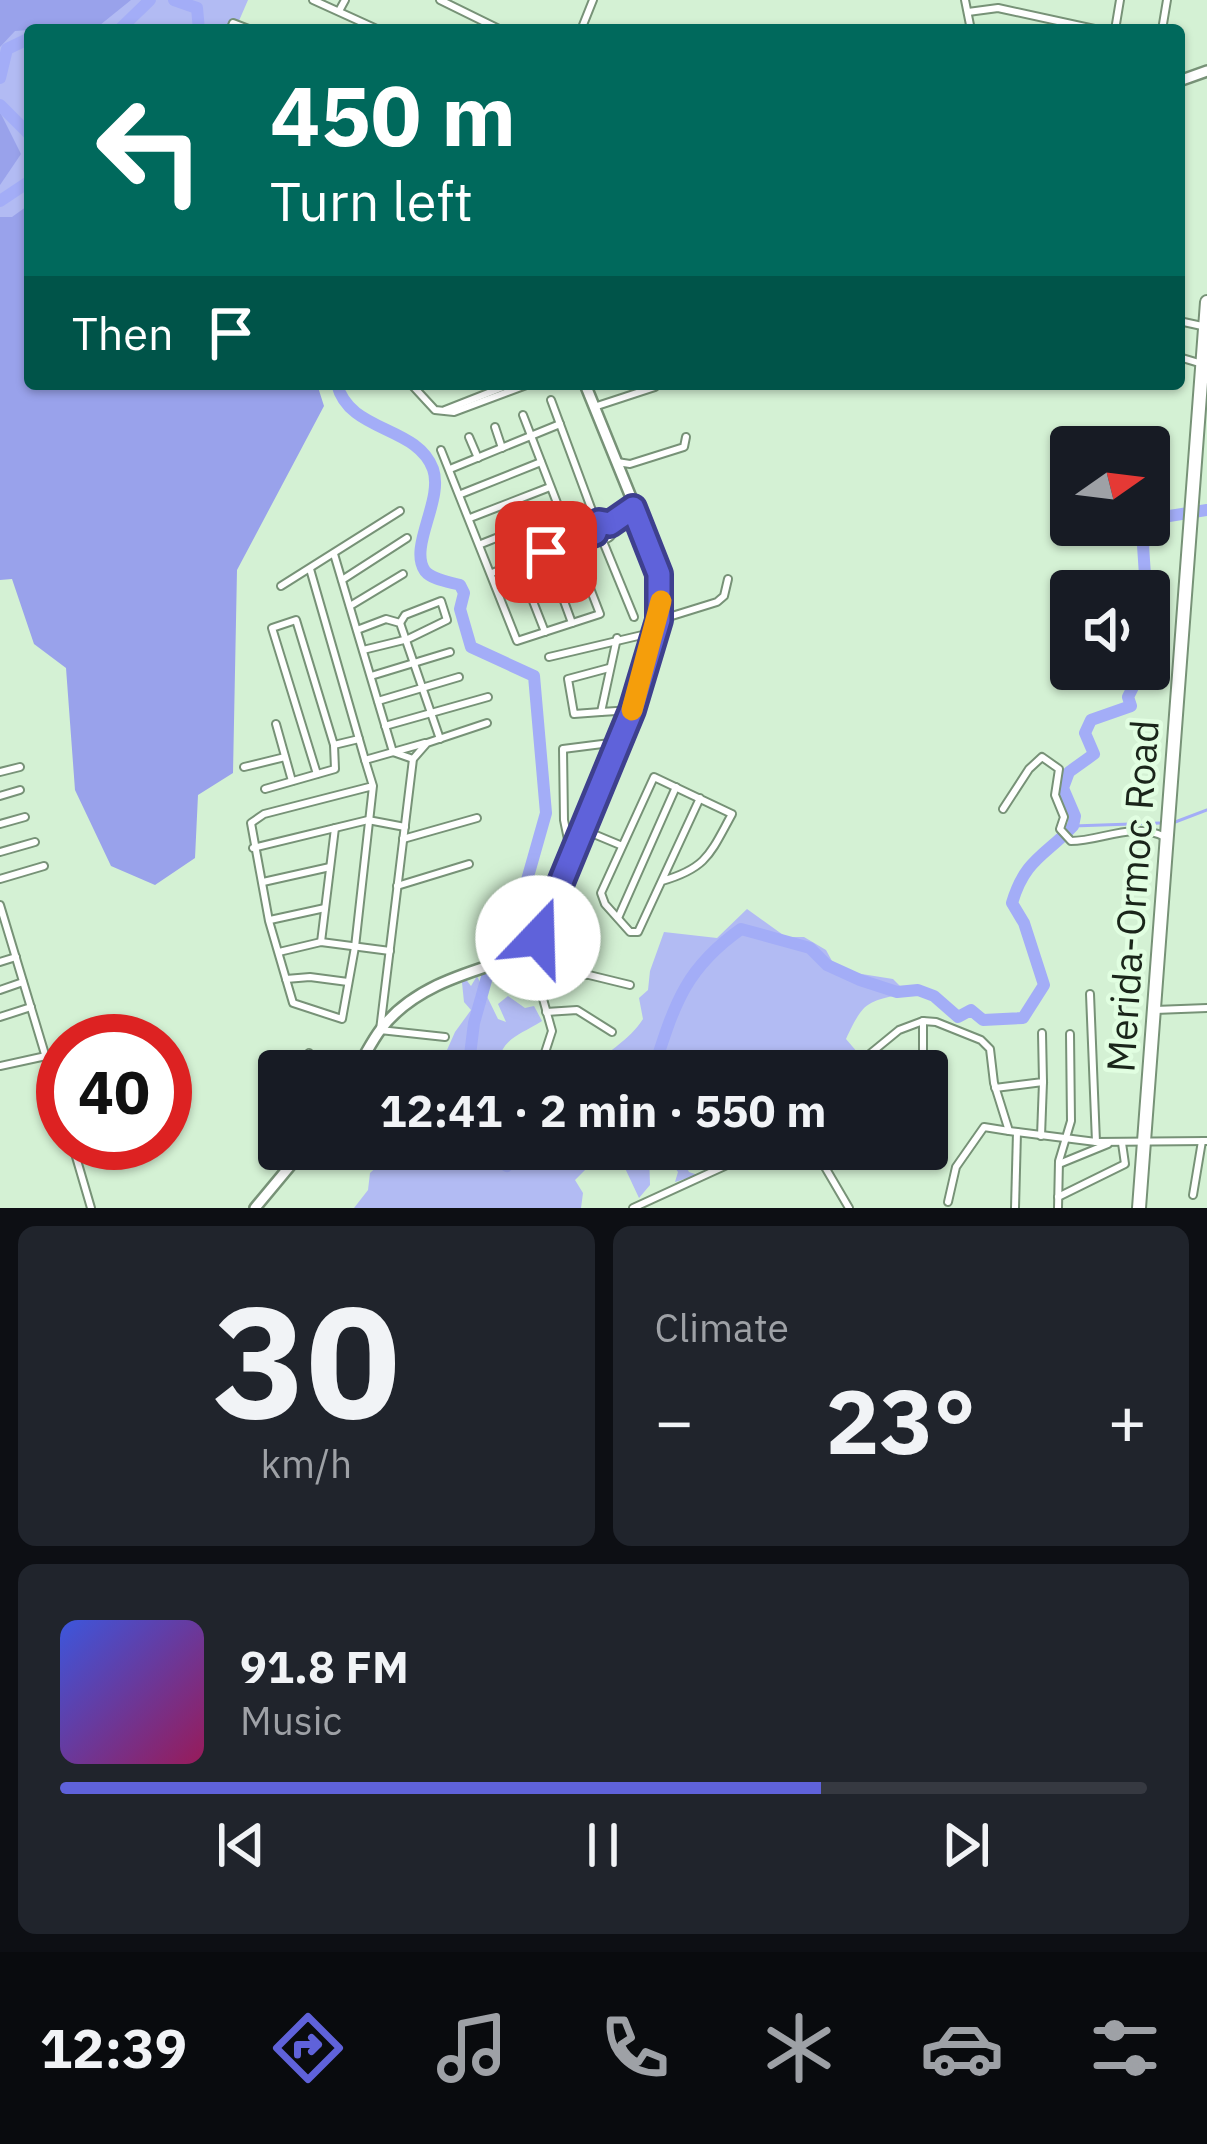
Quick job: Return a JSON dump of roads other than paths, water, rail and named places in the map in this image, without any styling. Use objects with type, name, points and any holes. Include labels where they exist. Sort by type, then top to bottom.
[{"type":"highway","name":"Merida-Ormoc Road","points":[[1139,1208],[1207,302]]},
{"type":"street","points":[[339,11],[345,0]]},
{"type":"street","points":[[440,0],[484,24]]},
{"type":"street","points":[[965,0],[970,24]]},
{"type":"street","points":[[319,1],[366,24]]},
{"type":"street","points":[[968,12],[998,8],[1071,24]]},
{"type":"street","points":[[1185,360],[1202,364]]},
{"type":"street","points":[[419,390],[435,410],[454,412],[513,390]]},
{"type":"street","points":[[442,412],[496,390]]},
{"type":"street","points":[[368,1050],[408,1001],[438,984],[526,954],[538,938],[632,710],[659,620],[659,574],[587,390]]},
{"type":"street","points":[[593,407],[649,390]]},
{"type":"street","points":[[551,400],[634,616]]},
{"type":"street","points":[[441,450],[517,641],[600,614],[523,416]]},
{"type":"street","points":[[450,469],[560,424]]},
{"type":"street","points":[[495,427],[502,448]]},
{"type":"street","points":[[469,437],[478,458]]},
{"type":"street","points":[[613,462],[630,464],[683,447],[686,437]]},
{"type":"street","points":[[460,494],[541,462]]},
{"type":"street","points":[[470,518],[551,487]]},
{"type":"street","points":[[492,573],[598,532],[610,536],[612,527],[633,508]]},
{"type":"street","points":[[281,586],[400,512]]},
{"type":"street","points":[[480,544],[561,512]]},
{"type":"street","points":[[612,527],[639,520]]},
{"type":"street","points":[[598,532],[605,521],[612,527]]},
{"type":"street","points":[[342,580],[407,538]]},
{"type":"street","points":[[546,552],[572,623]]},
{"type":"street","points":[[334,554],[393,752]]},
{"type":"street","points":[[518,563],[545,632]]},
{"type":"street","points":[[310,569],[373,786],[342,1019],[292,1003],[269,921],[250,823],[264,814],[373,786]]},
{"type":"street","points":[[350,606],[404,574]]},
{"type":"street","points":[[659,620],[717,602],[724,596],[728,578]]},
{"type":"street","points":[[363,650],[407,639],[447,620],[441,601],[405,615],[400,623]]},
{"type":"street","points":[[357,630],[386,619],[400,623]]},
{"type":"street","points":[[265,788],[335,769],[334,746],[296,620],[272,628],[316,774]]},
{"type":"street","points":[[400,623],[440,739]]},
{"type":"street","points":[[549,657],[655,632]]},
{"type":"street","points":[[601,712],[617,638]]},
{"type":"street","points":[[370,676],[450,652]]},
{"type":"street","points":[[611,667],[568,680],[574,714],[632,710]]},
{"type":"street","points":[[378,701],[459,677]]},
{"type":"street","points":[[385,726],[488,697]]},
{"type":"street","points":[[276,724],[292,781]]},
{"type":"street","points":[[365,760],[488,724]]},
{"type":"street","points":[[334,746],[359,739]]},
{"type":"street","points":[[380,1030],[413,759],[427,742]]},
{"type":"street","points":[[571,854],[564,820],[563,749],[618,742]]},
{"type":"street","points":[[393,752],[413,759]]},
{"type":"street","points":[[244,767],[285,757]]},
{"type":"street","points":[[1003,809],[1042,757],[1060,770],[1055,795],[1064,817],[1062,831],[1071,841],[1166,829]]},
{"type":"street","points":[[0,772],[20,766]]},
{"type":"street","points":[[662,881],[692,872],[714,847],[732,814],[700,798],[654,777],[601,893],[630,932],[638,932],[700,798]]},
{"type":"street","points":[[618,918],[676,787]]},
{"type":"street","points":[[0,796],[20,790]]},
{"type":"street","points":[[0,824],[25,818]]},
{"type":"street","points":[[403,839],[478,818]]},
{"type":"street","points":[[253,848],[368,820],[405,827]]},
{"type":"street","points":[[321,942],[335,829]]},
{"type":"street","points":[[580,829],[620,845]]},
{"type":"street","points":[[0,852],[35,842]]},
{"type":"street","points":[[398,886],[469,864]]},
{"type":"street","points":[[0,879],[44,866]]},
{"type":"street","points":[[261,883],[330,867]]},
{"type":"street","points":[[0,906],[4,932],[36,1023]]},
{"type":"street","points":[[269,921],[325,908]]},
{"type":"street","points":[[279,952],[321,942],[389,951]]},
{"type":"street","points":[[526,954],[552,1031],[546,1050]]},
{"type":"street","points":[[0,962],[16,957]]},
{"type":"street","points":[[536,974],[589,975],[630,985]]},
{"type":"street","points":[[286,980],[310,977],[348,982]]},
{"type":"street","points":[[0,990],[23,982]]},
{"type":"street","points":[[1090,994],[1096,1142]]},
{"type":"street","points":[[0,1017],[31,1007]]},
{"type":"street","points":[[1155,1010],[1207,1008]]},
{"type":"street","points":[[546,1012],[577,1010],[612,1032]]},
{"type":"street","points":[[875,1050],[899,1030],[923,1021],[981,1040],[990,1048],[995,1088],[1013,1132],[1015,1208]]},
{"type":"street","points":[[923,1021],[923,1050]]},
{"type":"street","points":[[380,1030],[445,1036]]},
{"type":"street","points":[[1041,1136],[1042,1033]]},
{"type":"street","points":[[1058,1208],[1059,1164],[1071,1121],[1070,1034]]},
{"type":"street","points":[[0,1066],[36,1058]]},
{"type":"street","points":[[995,1088],[1043,1082]]},
{"type":"street","points":[[948,1202],[956,1167],[984,1127],[1096,1142],[1204,1141],[1193,1195]]},
{"type":"street","points":[[1059,1164],[1111,1142]]},
{"type":"street","points":[[1058,1197],[1125,1164],[1122,1143]]},
{"type":"street","points":[[80,1170],[91,1208]]},
{"type":"street","points":[[255,1208],[287,1170]]},
{"type":"street","points":[[633,1208],[716,1170]]},
{"type":"street","points":[[827,1170],[849,1208]]},
{"type":"waterway","points":[[125,24],[150,0]]},
{"type":"waterway","points":[[174,0],[197,8],[198,24]]},
{"type":"waterway","points":[[0,78],[7,49],[24,41]]},
{"type":"waterway","points":[[0,105],[24,129]]},
{"type":"waterway","points":[[0,201],[24,185]]},
{"type":"waterway","points":[[340,390],[355,412],[413,444],[433,469],[434,495],[421,561],[432,577],[460,585],[464,593],[460,609],[471,647],[534,676],[546,813],[527,880],[496,945],[471,1050]]},
{"type":"waterway","points":[[1145,570],[1143,545],[1163,517],[1207,510]]},
{"type":"waterway","points":[[660,1050],[693,975],[741,929],[810,948],[827,965],[860,980],[897,992],[918,990],[934,996],[958,1017],[971,1010],[983,1020],[1023,1018],[1044,985],[1024,923],[1012,903],[1030,867],[1073,826],[1075,816],[1063,788],[1069,772],[1094,754],[1085,733],[1091,720],[1131,706],[1132,690]]},
{"type":"waterway","points":[[1170,824],[1207,810]]},
{"type":"waterway","points":[[1073,826],[1160,823]]}]
